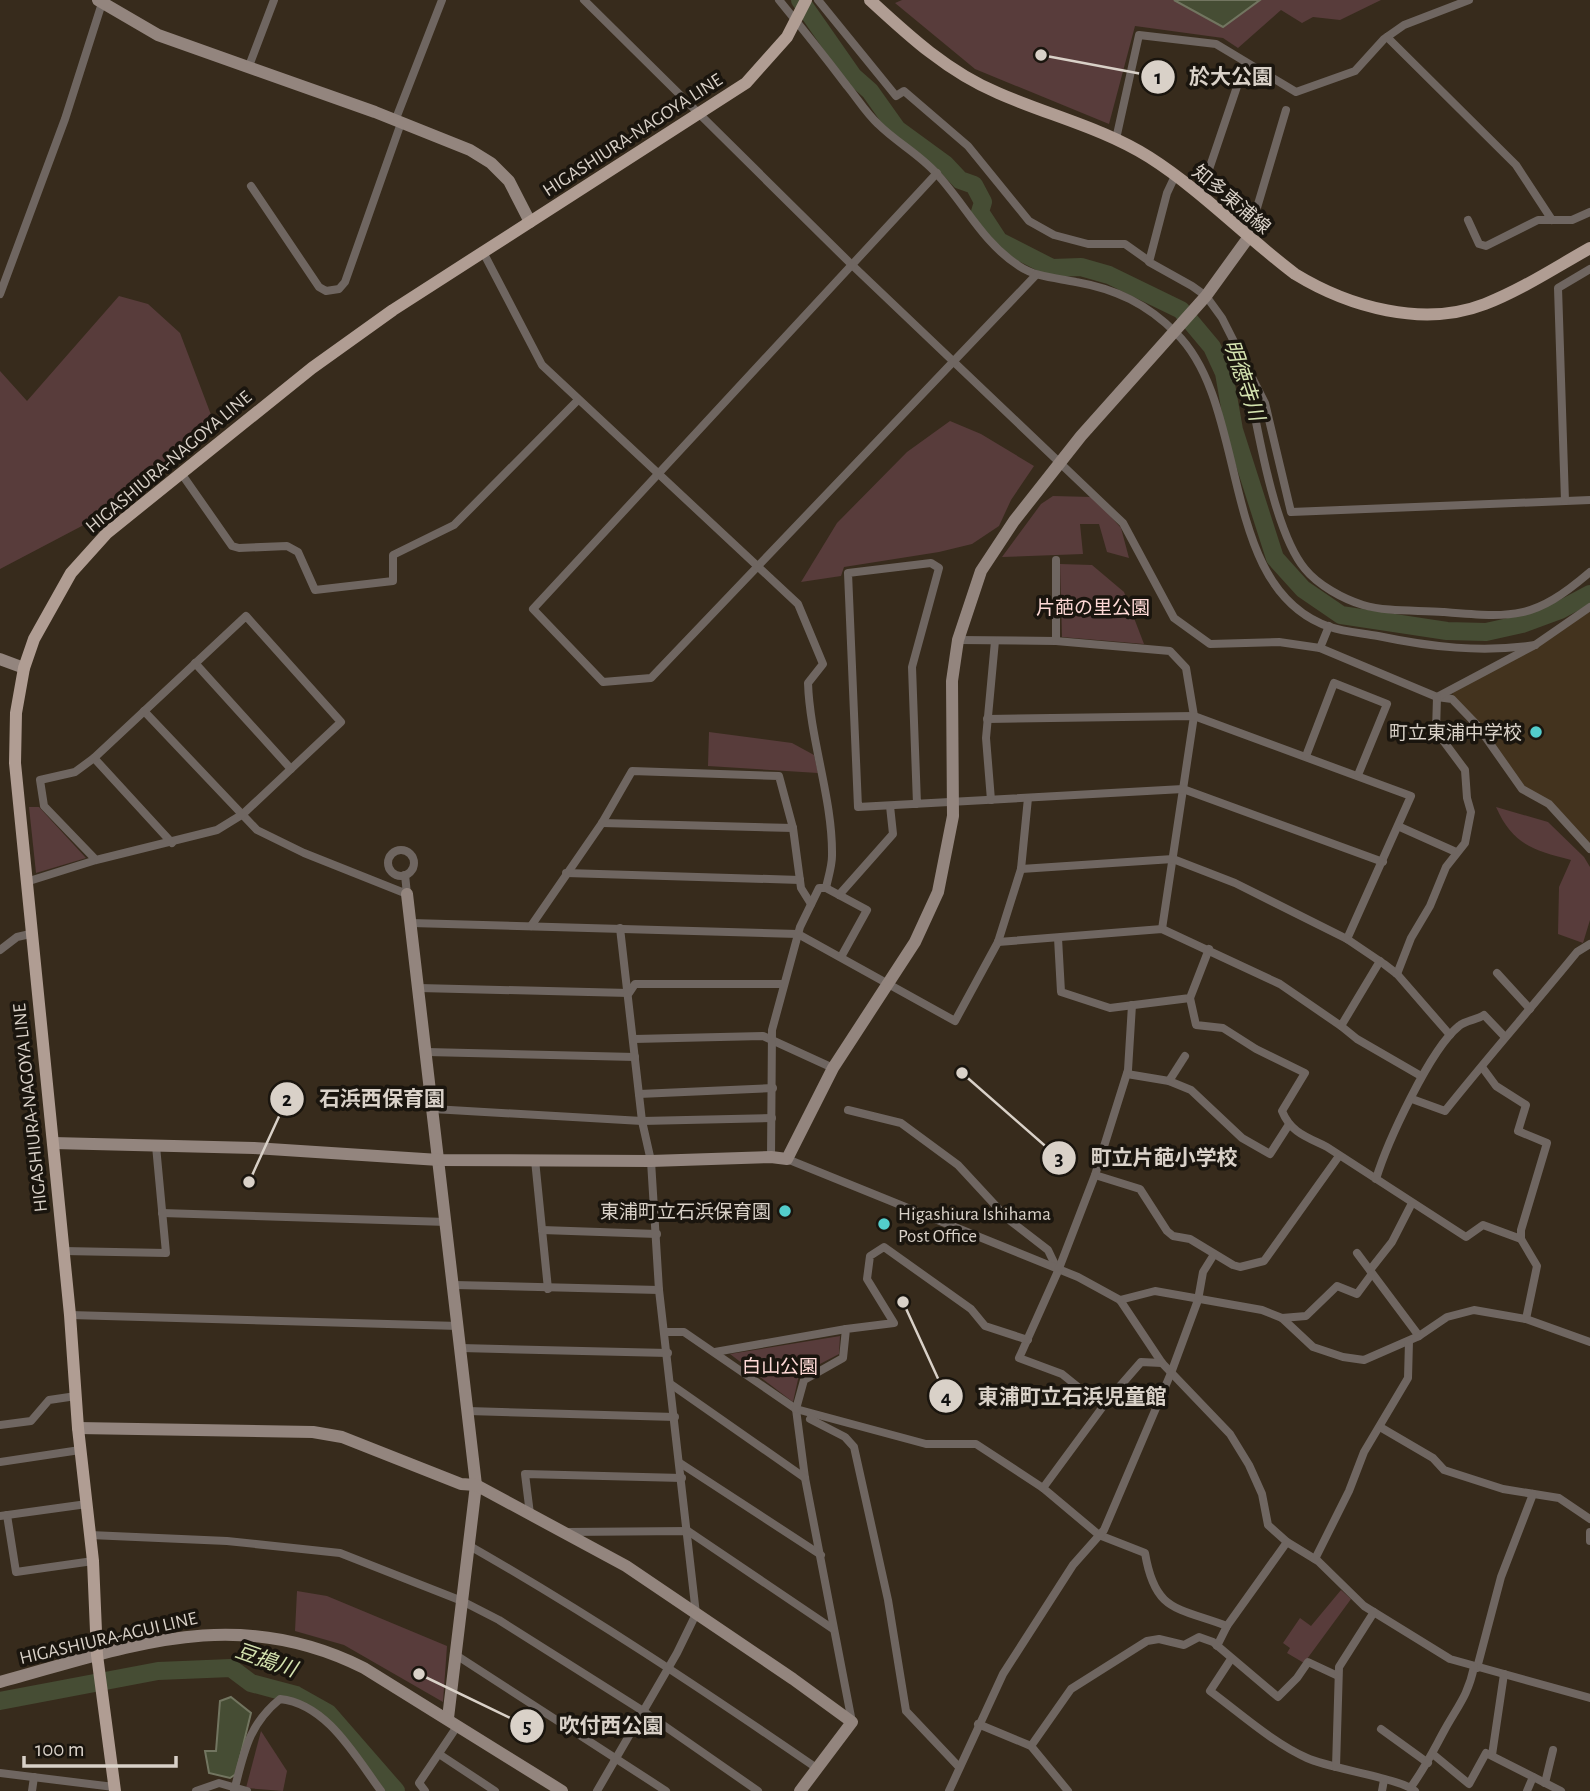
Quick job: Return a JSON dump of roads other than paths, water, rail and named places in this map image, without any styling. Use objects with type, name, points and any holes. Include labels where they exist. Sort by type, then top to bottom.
[{"type":"main road","name":"HIGASHIURA-NAGOYA LINE","points":[[114,1789],[97,1655],[93,1561],[78,1428],[71,1315],[30,934],[15,763],[16,713],[23,668],[50,606],[71,573],[107,533],[312,368],[393,310],[699,116],[762,68],[797,20],[806,0]]},
{"type":"main road","name":"知多東浦線","points":[[870,0],[911,38],[965,76],[997,93],[1116,139],[1175,176],[1248,238],[1315,286],[1371,308],[1406,313],[1483,305],[1549,273],[1590,248]]},
{"type":"street","points":[[248,66],[274,0]]},
{"type":"street","points":[[251,186],[319,287],[326,291],[339,289],[345,282],[442,0]]},
{"type":"street","points":[[584,0],[673,85],[699,116],[852,265],[955,361],[1059,465],[1123,523],[1174,618],[1210,644],[1279,642],[1320,648],[1437,697],[1452,699],[1477,725],[1522,789],[1549,804],[1590,849]]},
{"type":"street","points":[[779,0],[876,123],[937,173],[982,236],[1017,265],[1036,275],[1114,290],[1132,298],[1174,330],[1194,351],[1215,394],[1242,509],[1264,565],[1283,593],[1297,607],[1329,626],[1406,642],[1495,651],[1535,645]]},
{"type":"street","points":[[818,0],[896,96],[904,91],[968,146],[1029,221],[1054,236],[1088,244],[1125,244],[1206,296],[1243,355],[1265,402],[1291,512],[1590,500]]},
{"type":"street","points":[[1116,139],[1139,36],[1216,44],[1296,92],[1355,71],[1387,37],[1421,16],[1455,8],[1469,0]]},
{"type":"street","points":[[0,294],[65,118],[101,1],[158,34],[470,150],[491,163],[509,181],[530,222]]},
{"type":"street","points":[[1387,37],[1516,165],[1552,220]]},
{"type":"street","points":[[1199,197],[1245,63]]},
{"type":"street","points":[[787,1159],[833,1069],[915,942],[938,891],[949,846],[953,801],[952,681],[958,640],[981,570],[1014,521],[1059,465],[1206,296],[1248,238],[1286,110]]},
{"type":"street","points":[[937,173],[533,609],[603,682],[651,678],[1036,275]]},
{"type":"street","points":[[1149,261],[1167,193],[1175,176]]},
{"type":"street","points":[[1468,220],[1479,244],[1486,246],[1538,220],[1572,220],[1590,212]]},
{"type":"street","points":[[483,252],[542,365],[577,401],[798,604],[823,664],[808,683],[832,857],[826,888]]},
{"type":"street","points":[[1565,500],[1558,288],[1590,269]]},
{"type":"street","points":[[1243,355],[1266,471],[1289,542],[1304,568],[1324,586],[1363,605],[1497,617],[1535,610],[1558,599],[1590,572]]},
{"type":"street","points":[[181,473],[232,546],[287,546],[298,552],[315,590],[393,581],[394,555],[454,525],[577,401]]},
{"type":"street","points":[[1056,561],[1056,641]]},
{"type":"street","points":[[917,804],[912,667],[939,568],[931,564],[848,573],[858,807],[890,806],[1183,789],[1383,862]]},
{"type":"street","points":[[1437,697],[1535,645],[1590,607]]},
{"type":"street","points":[[26,882],[96,860],[217,830],[243,814],[341,722],[246,616],[94,758],[75,772],[40,780],[44,806],[96,860]]},
{"type":"street","points":[[1320,648],[1329,626]]},
{"type":"street","points":[[958,640],[1056,641],[1170,651],[1186,668],[1194,716],[1162,929]]},
{"type":"street","points":[[991,800],[987,719],[995,641]]},
{"type":"street","points":[[0,659],[23,668]]},
{"type":"street","points":[[195,663],[291,769]]},
{"type":"street","points":[[1306,756],[1334,683],[1387,704],[1358,775]]},
{"type":"street","points":[[1397,974],[1411,938],[1456,852],[1465,843],[1471,811],[1465,770],[1436,732],[1437,697]]},
{"type":"street","points":[[144,711],[257,830],[407,894]]},
{"type":"street","points":[[987,719],[1194,716],[1411,796],[1400,827],[1347,939]]},
{"type":"street","points":[[94,758],[172,843]]},
{"type":"street","points":[[531,926],[603,823],[632,771],[779,776],[793,828],[801,888],[811,904]]},
{"type":"street","points":[[411,923],[798,934],[955,1021],[998,942],[1021,869],[1028,798]]},
{"type":"street","points":[[839,895],[893,834],[890,806]]},
{"type":"street","points":[[603,823],[793,828]]},
{"type":"street","points":[[1400,827],[1456,852]]},
{"type":"street","points":[[1021,869],[1173,859],[1235,883],[1347,939],[1397,974],[1450,1035]]},
{"type":"street","points":[[566,873],[800,880]]},
{"type":"street","points":[[405,876],[476,1485],[456,1655],[453,1721],[439,1755],[419,1783],[425,1791]]},
{"type":"street","points":[[771,1157],[774,1088],[772,1039],[798,934],[819,888],[826,888],[867,910],[841,957]]},
{"type":"street","points":[[597,1791],[669,1667],[696,1614],[676,1417],[659,1290],[651,1161],[642,1121],[620,928]]},
{"type":"street","points":[[998,942],[1162,929],[1280,984],[1357,1039],[1421,1076]]},
{"type":"street","points":[[0,950],[17,937],[30,934]]},
{"type":"street","points":[[1058,938],[1061,992],[1110,1008],[1189,998]]},
{"type":"street","points":[[1412,1099],[1445,1111],[1504,1036],[1577,952],[1590,944]]},
{"type":"street","points":[[1209,949],[1189,998],[1196,1025],[1223,1028],[1255,1049],[1305,1073],[1282,1111],[1288,1126],[1466,1237],[1483,1225],[1521,1239],[1537,1266],[1526,1319]]},
{"type":"street","points":[[1341,1026],[1380,961]]},
{"type":"street","points":[[1497,972],[1530,1009]]},
{"type":"street","points":[[629,993],[635,984],[784,984]]},
{"type":"street","points":[[419,988],[629,993]]},
{"type":"street","points":[[1107,1401],[1083,1391],[1062,1374],[1019,1358],[1058,1270],[1094,1175],[1127,1074],[1132,1005]]},
{"type":"street","points":[[1376,1180],[1421,1076],[1450,1035],[1461,1024],[1484,1015],[1504,1036]]},
{"type":"street","points":[[634,1039],[772,1039],[833,1069]]},
{"type":"street","points":[[427,1052],[635,1057]]},
{"type":"street","points":[[1169,1081],[1185,1056]]},
{"type":"street","points":[[1482,1067],[1496,1086],[1526,1105],[1518,1131],[1547,1143],[1525,1213],[1521,1239]]},
{"type":"street","points":[[1127,1074],[1169,1081],[1191,1090],[1242,1138],[1270,1154],[1288,1126]]},
{"type":"street","points":[[639,1094],[774,1088]]},
{"type":"street","points":[[433,1110],[642,1121],[772,1118]]},
{"type":"street","points":[[848,1110],[901,1123],[958,1165],[1008,1219],[1048,1250],[1058,1270]]},
{"type":"street","points":[[53,1143],[439,1160],[787,1159],[1058,1270],[1120,1300],[1171,1373],[1230,1434],[1249,1465],[1262,1494],[1268,1525],[1287,1542],[1315,1559],[1374,1612],[1450,1659],[1590,1698]]},
{"type":"street","points":[[64,1251],[166,1253],[156,1146]]},
{"type":"street","points":[[1094,1175],[1140,1189],[1167,1231],[1190,1238],[1213,1256],[1240,1267],[1265,1261],[1339,1156]]},
{"type":"street","points":[[535,1160],[548,1289]]},
{"type":"street","points":[[1120,1300],[1154,1290],[1183,1294],[1198,1300],[1240,1305],[1282,1318],[1306,1317],[1338,1286],[1357,1294],[1392,1242],[1412,1203]]},
{"type":"street","points":[[162,1213],[447,1222]]},
{"type":"street","points":[[542,1230],[657,1234]]},
{"type":"street","points":[[715,1352],[894,1323],[867,1279],[870,1256],[884,1247],[971,1309],[985,1326],[1028,1340]]},
{"type":"street","points":[[1357,1253],[1419,1336]]},
{"type":"street","points":[[948,1791],[998,1682],[1073,1566],[1099,1535],[1171,1373],[1198,1300],[1203,1272],[1213,1256]]},
{"type":"street","points":[[454,1285],[659,1290]]},
{"type":"street","points":[[1282,1318],[1313,1347],[1343,1357],[1364,1360],[1419,1336],[1461,1311],[1486,1311],[1526,1319],[1590,1342]]},
{"type":"street","points":[[71,1315],[459,1326]]},
{"type":"street","points":[[800,1791],[852,1722],[804,1478],[796,1409],[804,1380],[843,1358],[846,1329]]},
{"type":"street","points":[[666,1332],[684,1332],[854,1447],[888,1600],[906,1711],[959,1767]]},
{"type":"street","points":[[1315,1559],[1349,1491],[1364,1452],[1408,1378],[1409,1340]]},
{"type":"street","points":[[461,1348],[668,1353]]},
{"type":"street","points":[[1043,1488],[1107,1401],[1141,1362],[1163,1363]]},
{"type":"street","points":[[672,1385],[804,1478]]},
{"type":"street","points":[[0,1426],[31,1421],[49,1400],[76,1396]]},
{"type":"street","points":[[796,1409],[926,1444],[976,1444],[1043,1488],[1099,1535],[1144,1553],[1153,1589],[1169,1603],[1227,1626]]},
{"type":"street","points":[[468,1411],[676,1417]]},
{"type":"street","points":[[798,1423],[830,1429]]},
{"type":"street","points":[[1380,1427],[1433,1458],[1444,1470],[1481,1484],[1559,1498],[1590,1519]]},
{"type":"street","points":[[78,1428],[313,1432],[342,1437],[461,1484],[476,1485],[626,1566],[852,1722]]},
{"type":"street","points":[[0,1462],[80,1450]]},
{"type":"street","points":[[680,1463],[821,1555]]},
{"type":"street","points":[[530,1514],[525,1474],[682,1478]]},
{"type":"street","points":[[1231,1659],[1210,1690],[1304,1756],[1413,1789],[1434,1755],[1444,1731],[1462,1705],[1501,1577],[1533,1494]]},
{"type":"street","points":[[87,1504],[3,1515],[16,1572],[93,1561]]},
{"type":"street","points":[[563,1532],[688,1531],[833,1629]]},
{"type":"street","points":[[1590,1532],[1590,1541]]},
{"type":"street","points":[[90,1535],[228,1541],[340,1553],[462,1601],[522,1634],[643,1711],[758,1791]]},
{"type":"street","points":[[1217,1646],[1227,1626],[1287,1542]]},
{"type":"street","points":[[468,1545],[565,1600],[818,1769]]},
{"type":"street","points":[[1336,1767],[1338,1676],[1345,1655],[1374,1612]]},
{"type":"street","name":"HIGASHIURA-AGUI LINE","points":[[0,1682],[97,1655],[190,1636],[223,1633],[276,1637],[336,1653],[453,1721],[562,1791]]},
{"type":"street","points":[[1031,1746],[1071,1689],[1147,1641],[1158,1639],[1184,1645],[1199,1637],[1217,1646],[1278,1697],[1308,1662],[1338,1676]]},
{"type":"street","points":[[456,1655],[666,1791]]},
{"type":"street","points":[[1492,1755],[1504,1674]]},
{"type":"street","points":[[234,1789],[252,1728],[262,1713],[280,1699],[296,1701],[314,1712],[339,1735],[382,1791]]},
{"type":"street","points":[[978,1724],[1031,1746],[1068,1791]]},
{"type":"street","points":[[1381,1729],[1428,1763]]},
{"type":"street","points":[[1545,1783],[1553,1750]]},
{"type":"street","points":[[1434,1755],[1469,1784],[1486,1753],[1561,1791]]},
{"type":"street","points":[[439,1755],[495,1791]]},
{"type":"street","points":[[0,1773],[114,1789]]},
{"type":"street","points":[[32,1791],[34,1777]]},
{"type":"street","points":[[1527,1791],[1533,1777]]},
{"type":"street","points":[[1382,1791],[1384,1780]]},
{"type":"street","points":[[196,1791],[219,1783],[247,1791]]},
{"type":"waterway","name":"明徳寺川","points":[[800,0],[853,76],[870,91],[897,129],[945,164],[960,180],[974,185],[983,202],[980,212],[999,241],[1052,268],[1081,267],[1109,275],[1181,310],[1212,347],[1224,373],[1234,430],[1275,558],[1303,589],[1341,615],[1447,631],[1486,632],[1522,624],[1560,610],[1590,594]]},
{"type":"waterway","name":"豆搗川","points":[[0,1701],[158,1671],[231,1668],[251,1683],[296,1695],[328,1713],[396,1791]]},
{"type":"place","name":"於大公園","points":[[1041,55]]},
{"type":"place","name":"町立東浦中学校","points":[[1536,732]]},
{"type":"place","name":"町立片葩小学校","points":[[962,1073]]},
{"type":"place","name":"石浜西保育園","points":[[249,1182]]},
{"type":"place","name":"東浦町立石浜保育園","points":[[785,1211]]},
{"type":"place","name":"Higashiura Ishihama Post Office","points":[[884,1224]]},
{"type":"place","name":"東浦町立石浜児童館","points":[[903,1302]]},
{"type":"place","name":"吹付西公園","points":[[419,1674]]},
{"type":"park label","name":"片葩の里公園","points":[[1093,607]]},
{"type":"park label","name":"白山公園","points":[[780,1366]]}]
